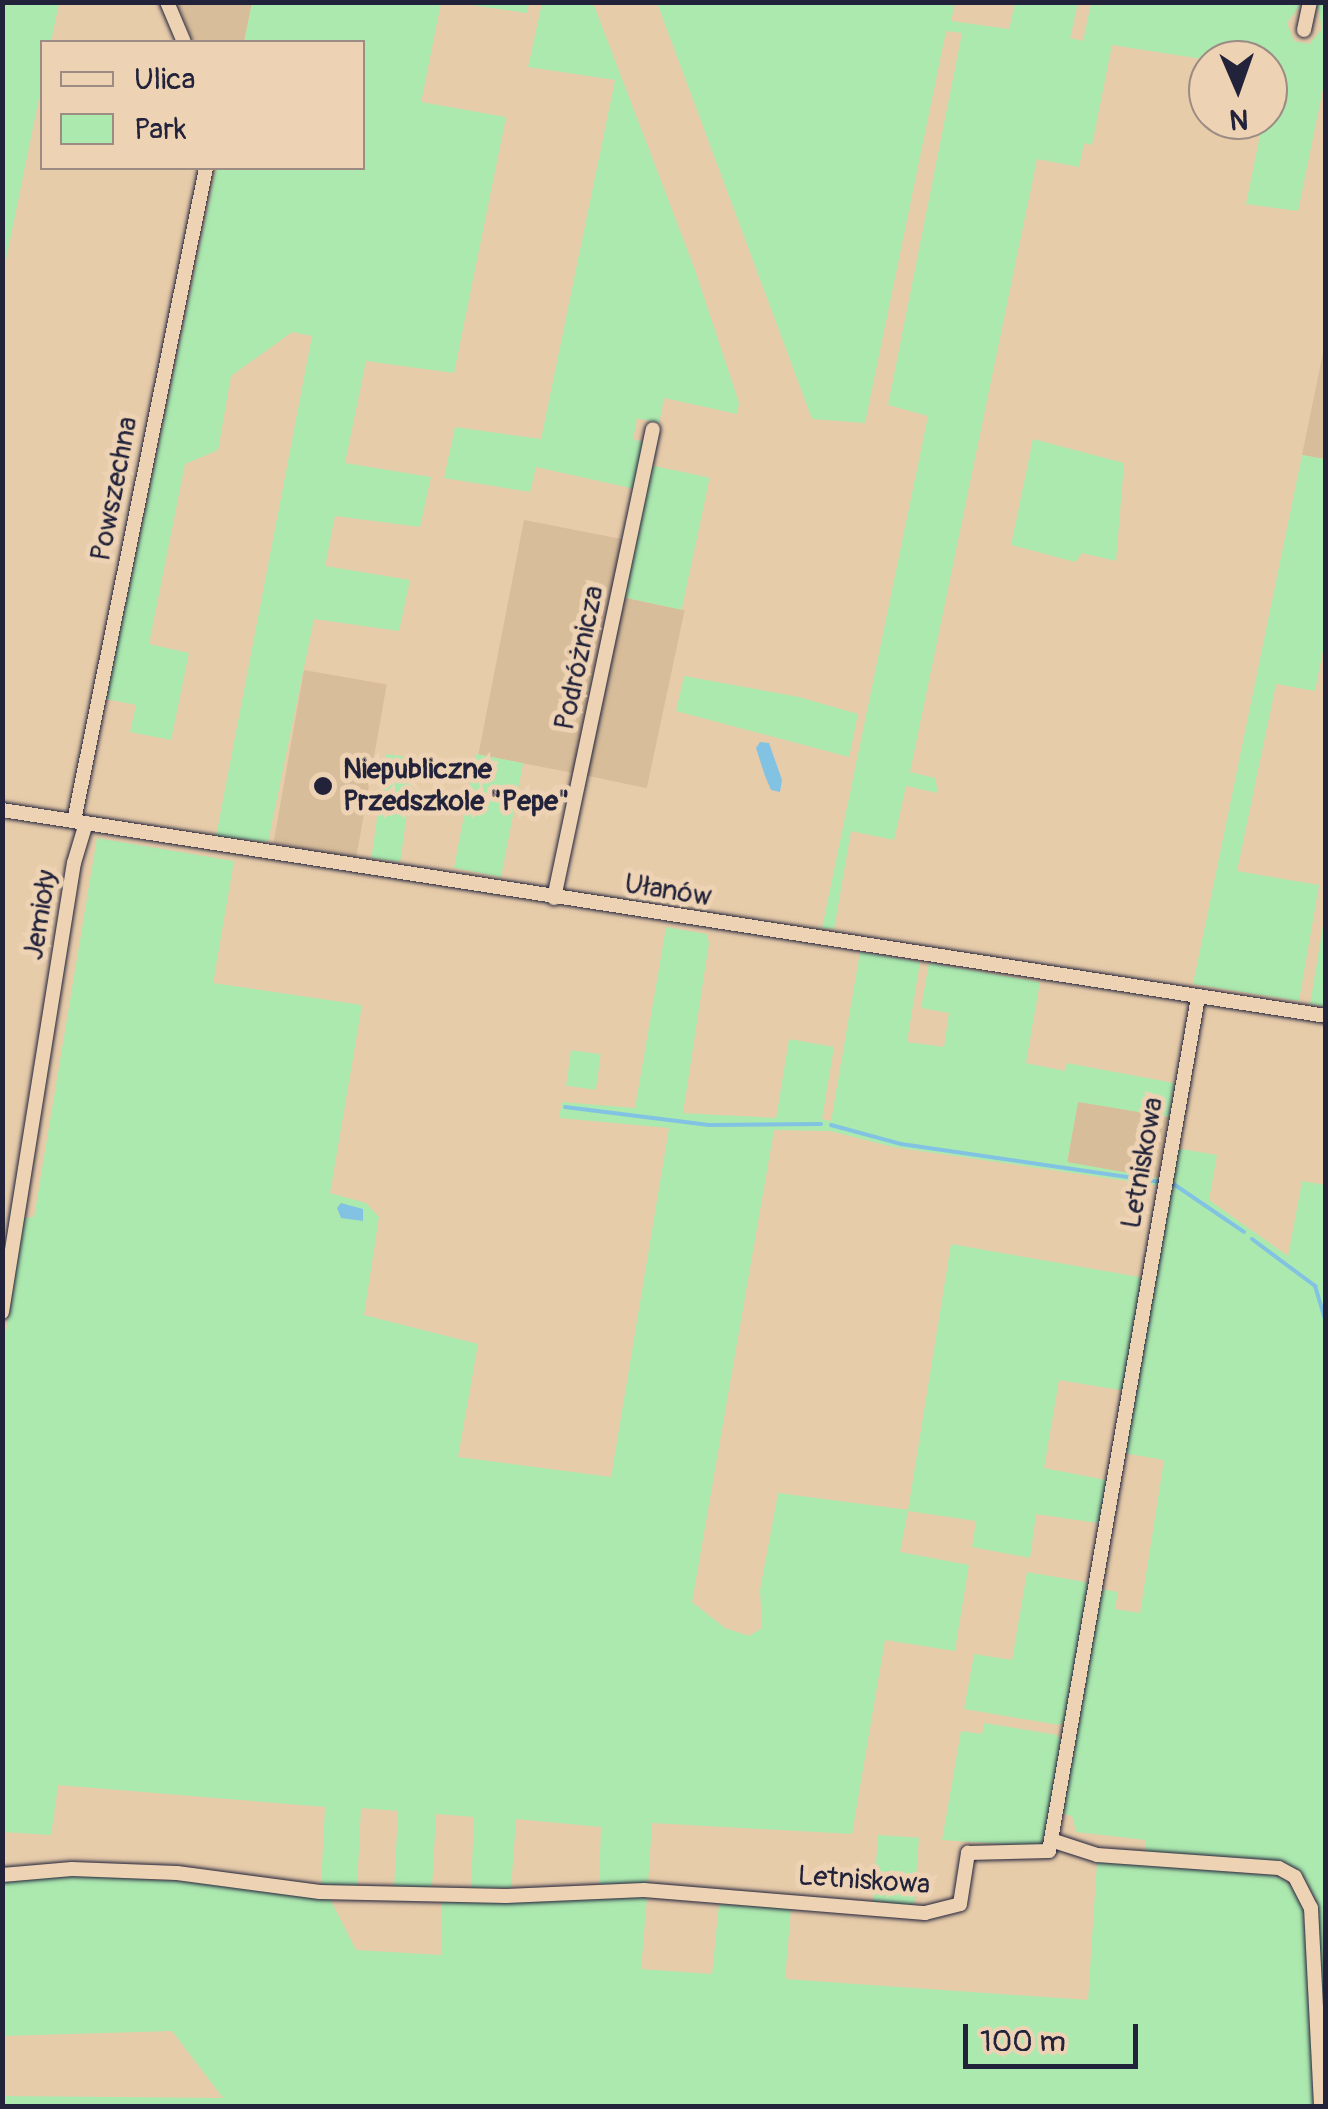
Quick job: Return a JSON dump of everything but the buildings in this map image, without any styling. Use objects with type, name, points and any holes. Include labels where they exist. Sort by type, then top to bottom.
[{"type":"street","points":[[167,2],[183,40]]},
{"type":"street","points":[[1304,30],[1310,2]]},
{"type":"street","name":"Powszechna","points":[[80,822],[206,170]]},
{"type":"street","name":"Podróżnicza","points":[[554,898],[653,428]]},
{"type":"street","name":"Ułanów","points":[[2,810],[1326,1016]]},
{"type":"street","name":"Jemioły","points":[[2,1312],[80,822]]},
{"type":"street","name":"Letniskowa","points":[[2,1875],[72,1869],[160,1872],[320,1892],[506,1896],[644,1890],[925,1913],[960,1904],[968,1853],[1049,1851],[1054,1840],[1198,997]]},
{"type":"street","points":[[1054,1840],[1097,1855],[1287,1871],[1311,1908],[1322,2106]]},
{"type":"shaded area","points":[[177,3],[252,3],[244,40],[193,40]]},
{"type":"shaded area","points":[[1325,343],[1325,459],[1302,455]]},
{"type":"shaded area","points":[[524,520],[624,539],[579,774],[478,755]]},
{"type":"shaded area","points":[[622,597],[685,610],[647,788],[584,775]]},
{"type":"shaded area","name":"Niepubliczne Przedszkole \"Pepe\"","points":[[304,670],[387,685],[356,858],[273,843]]},
{"type":"shaded area","points":[[1078,1101],[1169,1117],[1158,1179],[1067,1163]]},
{"type":"green space","points":[[3,2],[59,3],[51,40],[40,40],[40,93],[3,275]]},
{"type":"green space","points":[[252,3],[441,3],[421,102],[506,117],[454,373],[366,361],[345,463],[431,477],[420,527],[335,516],[325,566],[410,580],[399,631],[314,619],[268,842],[216,836],[312,336],[292,332],[231,376],[218,450],[185,464],[149,644],[189,653],[171,740],[130,732],[136,705],[106,699],[216,170],[365,170],[365,40],[244,40]]},
{"type":"green space","points":[[457,3],[529,3],[527,13]]},
{"type":"green space","points":[[542,3],[593,3],[695,270],[739,403],[737,414],[664,398],[659,423],[637,418],[633,439],[645,443],[635,489],[536,467],[530,492],[444,478],[455,427],[541,439],[615,80],[528,67]]},
{"type":"green space","points":[[657,3],[955,3],[951,21],[1009,29],[1015,3],[1078,3],[1070,38],[1083,41],[1091,3],[1302,3],[1287,23],[1294,41],[1309,44],[1322,29],[1317,3],[1325,3],[1325,79],[1298,211],[1246,204],[1259,140],[1288,140],[1288,40],[1188,40],[1188,57],[1112,45],[1092,145],[1084,143],[1079,167],[1037,159],[910,772],[935,778],[938,793],[906,786],[894,840],[851,831],[834,929],[822,928],[928,416],[888,405],[962,33],[946,31],[865,423],[812,419]]},
{"type":"green space","points":[[1033,439],[1124,463],[1116,561],[1082,553],[1075,562],[1011,545]]},
{"type":"green space","points":[[1302,455],[1325,459],[1325,640],[1315,691],[1276,684],[1237,871],[1319,885],[1299,1001],[1193,984]]},
{"type":"green space","points":[[650,465],[710,478],[682,610],[622,597]]},
{"type":"green space","points":[[684,676],[799,697],[858,714],[849,757],[676,711]]},
{"type":"green space","points":[[386,754],[415,758],[400,862],[371,858]]},
{"type":"green space","points":[[476,754],[523,763],[501,877],[454,868]]},
{"type":"green space","points":[[97,838],[234,861],[213,983],[362,1005],[330,1193],[366,1203],[379,1217],[364,1315],[478,1344],[458,1457],[611,1477],[669,1128],[559,1118],[562,1102],[635,1108],[666,927],[707,934],[709,943],[683,1113],[776,1118],[789,1039],[834,1047],[822,1119],[831,1121],[860,952],[920,962],[907,1042],[944,1047],[949,1013],[921,1008],[929,963],[1040,982],[1026,1063],[1065,1071],[1067,1063],[1174,1083],[1169,1117],[1078,1102],[1067,1162],[1163,1179],[1162,1186],[893,1147],[830,1131],[774,1130],[692,1602],[725,1628],[749,1636],[762,1628],[760,1590],[778,1493],[908,1510],[951,1244],[1145,1278],[1126,1391],[1059,1380],[1044,1468],[1111,1481],[1104,1524],[1036,1514],[1030,1558],[972,1547],[976,1521],[908,1511],[900,1552],[969,1565],[955,1651],[885,1640],[852,1834],[652,1823],[648,1883],[599,1885],[601,1827],[516,1819],[511,1888],[471,1888],[474,1817],[436,1814],[432,1887],[394,1888],[398,1811],[361,1808],[357,1887],[321,1885],[325,1807],[58,1785],[51,1835],[3,1832],[3,1351],[24,1218],[34,1217]]},
{"type":"green space","points":[[1325,914],[1325,1006],[1310,1004]]},
{"type":"green space","points":[[571,1050],[601,1054],[596,1090],[566,1086]]},
{"type":"green space","points":[[1176,1148],[1217,1155],[1209,1200],[1288,1256],[1302,1181],[1325,1185],[1325,2048],[1317,1902],[1304,1877],[1286,1863],[1145,1853],[1146,1840],[1076,1832],[1072,1816],[1063,1814],[1101,1589],[1118,1592],[1115,1609],[1140,1613],[1164,1460],[1123,1453]]},
{"type":"green space","points":[[1027,1572],[1085,1582],[1092,1589],[1066,1720],[1060,1725],[964,1709],[974,1654],[1012,1660]]},
{"type":"green space","points":[[984,1723],[1057,1735],[1063,1742],[1050,1847],[942,1840],[961,1731],[982,1734]]},
{"type":"green space","points":[[878,1835],[919,1838],[914,1906],[873,1903]]},
{"type":"green space","points":[[1097,1861],[1273,1875],[1284,1879],[1297,1893],[1303,1908],[1313,2106],[3,2106],[3,2096],[223,2098],[172,2031],[3,2036],[2,1881],[62,1875],[232,1884],[330,1899],[356,1950],[441,1955],[441,1901],[537,1902],[639,1895],[647,1898],[641,1969],[712,1974],[719,1904],[791,1908],[785,1979],[1088,2000]]},
{"type":"water","points":[[760,742],[769,743],[782,780],[780,792],[771,790],[765,776],[756,748]]},
{"type":"water","points":[[341,1203],[363,1209],[363,1221],[341,1218],[337,1208]]},
{"type":"waterway","points":[[565,1107],[709,1125],[821,1124]]},
{"type":"waterway","points":[[831,1125],[901,1144],[1161,1182]]},
{"type":"waterway","points":[[1172,1183],[1244,1232]]},
{"type":"waterway","points":[[1252,1239],[1315,1286],[1326,1323]]},
{"type":"place","name":"Niepubliczne Przedszkole \"Pepe\"","points":[[323,786]]}]
